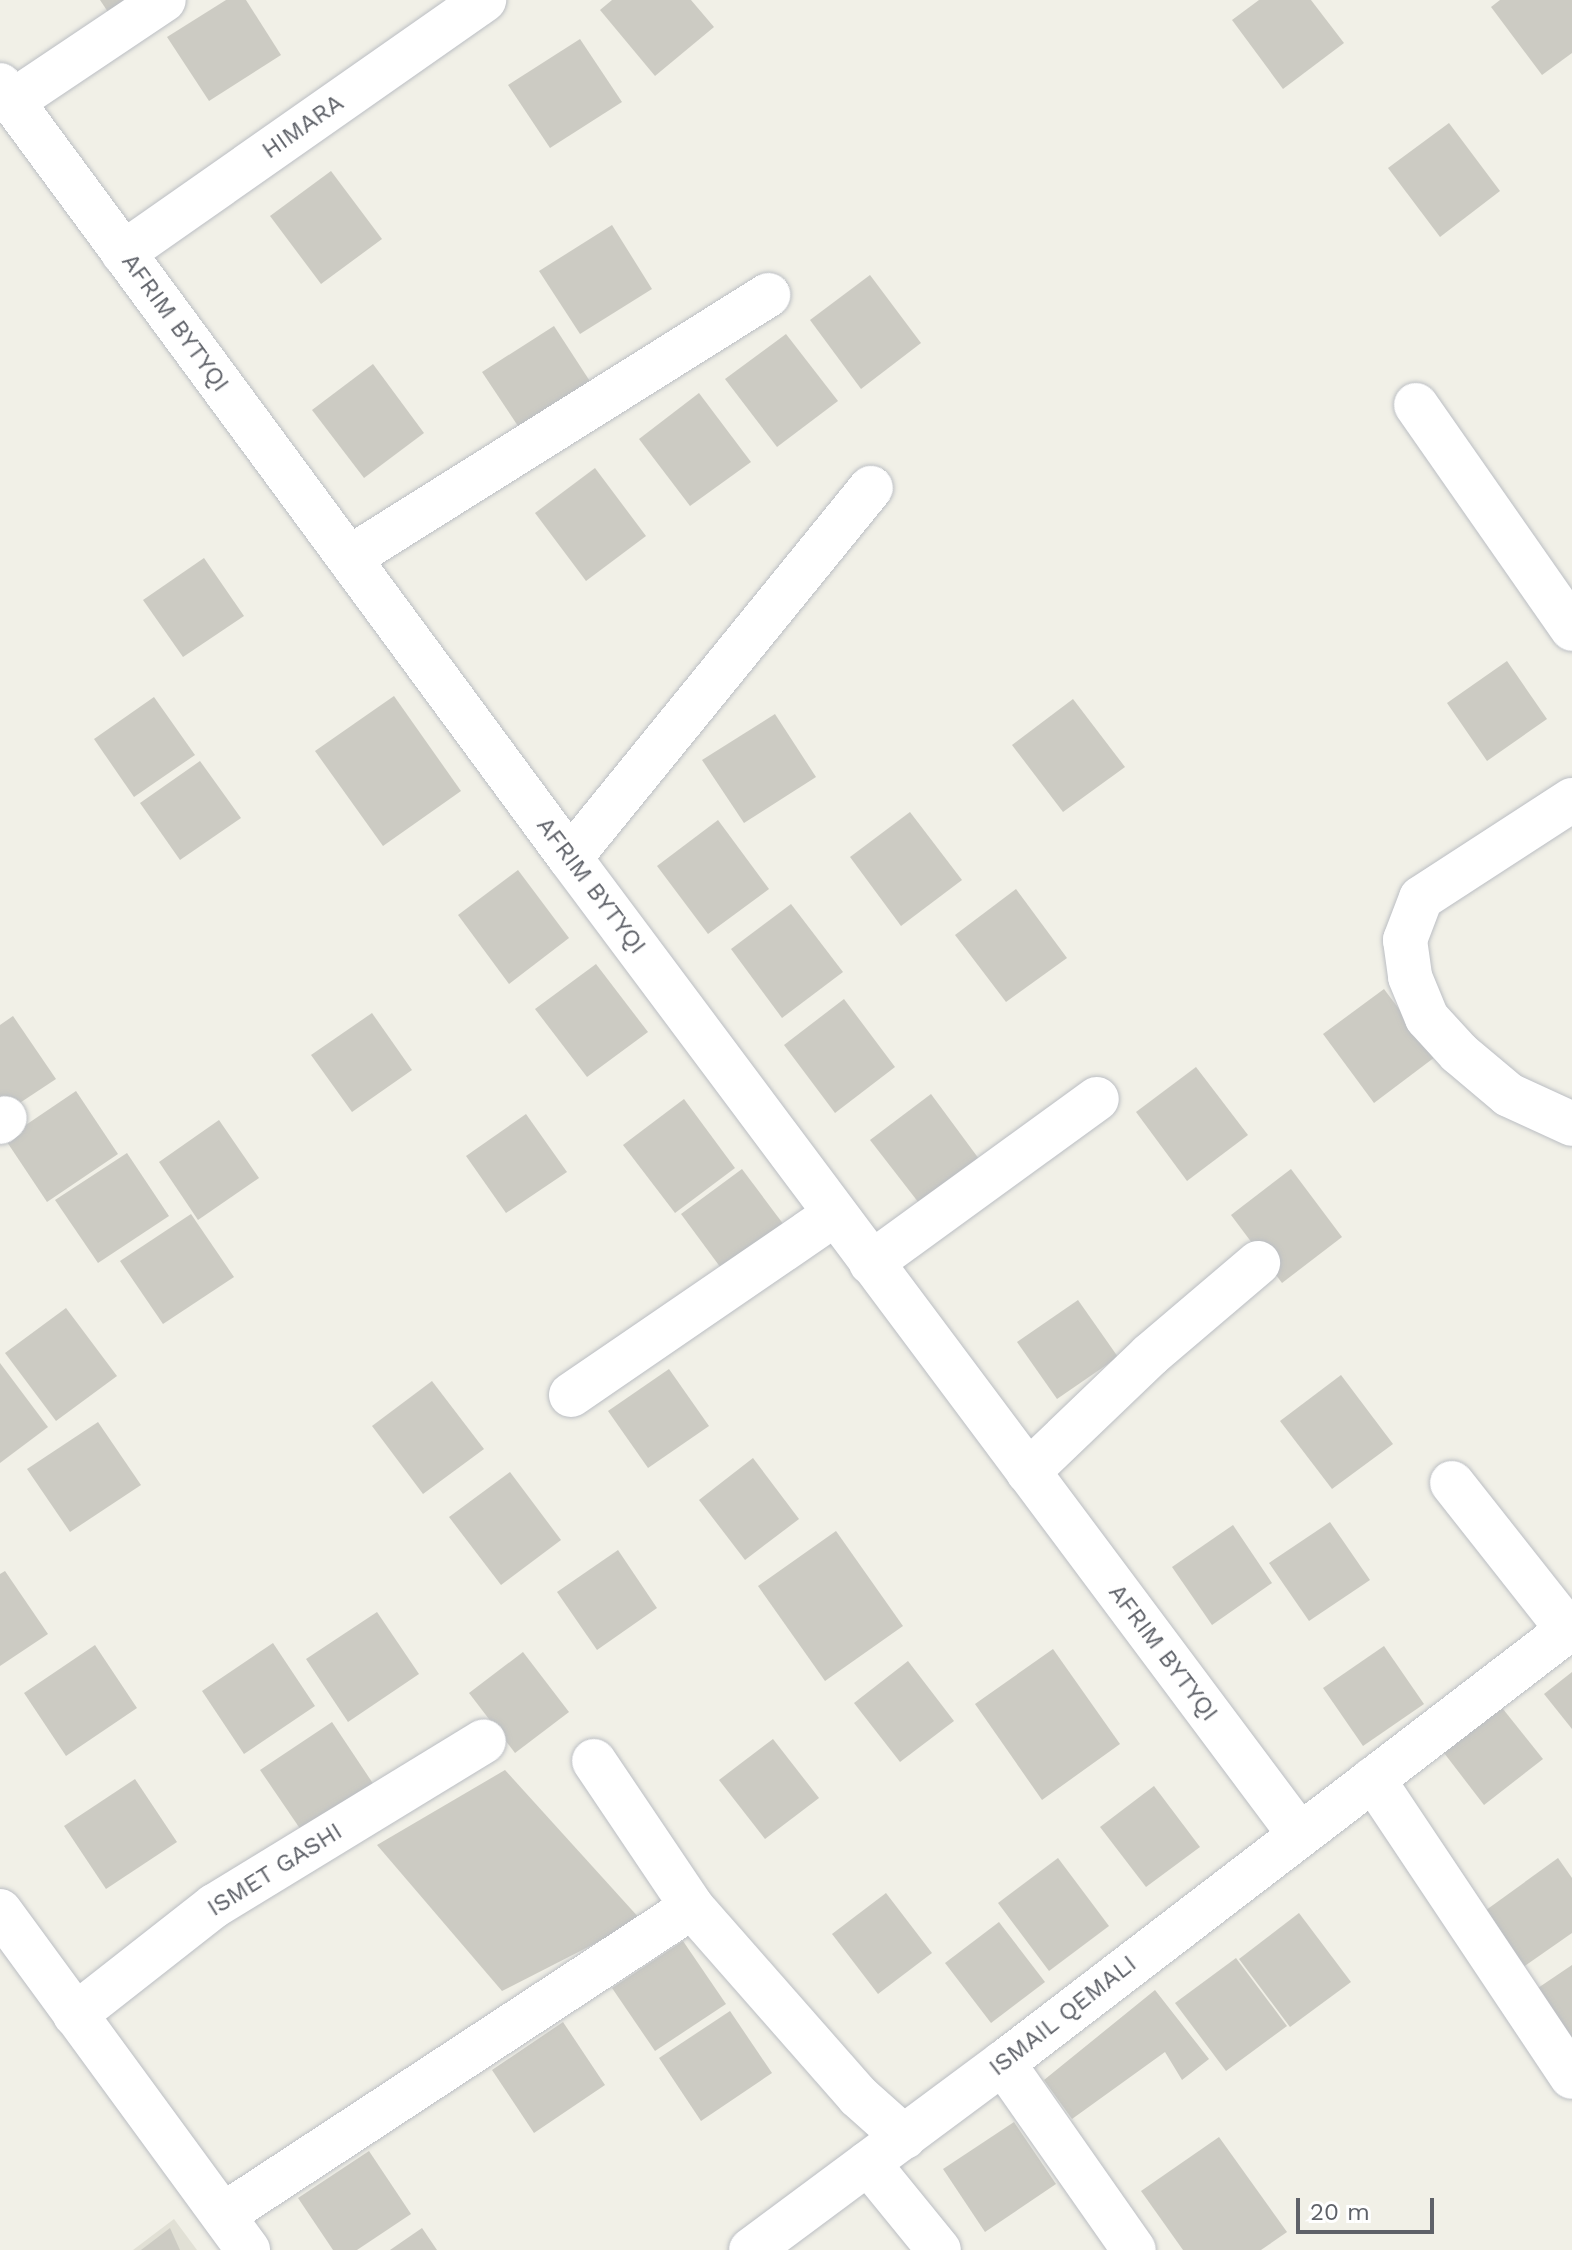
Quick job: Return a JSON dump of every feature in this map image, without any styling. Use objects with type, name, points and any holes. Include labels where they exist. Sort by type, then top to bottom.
[{"type":"street","points":[[3,91],[164,0]]},
{"type":"street","name":"HIMARA","points":[[123,253],[483,0]]},
{"type":"street","name":"AFRIM BYTYQI","points":[[3,91],[871,1263],[1299,1834]]},
{"type":"street","points":[[349,558],[768,295]]},
{"type":"street","points":[[1416,405],[1572,629]]},
{"type":"street","points":[[570,858],[871,488]]},
{"type":"street","points":[[1572,800],[1421,898],[1405,940],[1410,977],[1427,1018],[1459,1053],[1509,1095],[1572,1124]]},
{"type":"street","points":[[871,1263],[1097,1099]]},
{"type":"street","points":[[571,1395],[835,1214]]},
{"type":"street","points":[[1028,1472],[1150,1355],[1258,1263]]},
{"type":"street","points":[[1452,1483],[1570,1628]]},
{"type":"street","name":"ISMAIL QEMALI","points":[[751,2250],[1003,2063],[1570,1628]]},
{"type":"street","name":"ISMET GASHI","points":[[75,2015],[214,1906],[484,1741]]},
{"type":"street","points":[[594,1761],[692,1907],[858,2096],[904,2137]]},
{"type":"street","points":[[1373,1779],[1572,2077]]},
{"type":"street","points":[[223,2215],[692,1907]]},
{"type":"street","points":[[7,1935],[75,2015],[248,2250]]},
{"type":"street","points":[[1003,2063],[1134,2250]]},
{"type":"street","points":[[868,2163],[939,2250]]},
{"type":"shaded area","points":[[174,2219],[197,2250],[133,2250]]},
{"type":"building","points":[[100,0],[144,0],[114,21]]},
{"type":"building","points":[[226,0],[246,0],[281,55],[209,101],[167,37]]},
{"type":"building","points":[[612,0],[691,0],[714,27],[655,76],[600,10]]},
{"type":"building","points":[[1259,0],[1311,0],[1344,43],[1283,89],[1232,20]]},
{"type":"building","points":[[1500,0],[1572,0],[1572,53],[1542,75],[1491,7]]},
{"type":"building","points":[[580,39],[622,102],[550,148],[508,85]]},
{"type":"building","points":[[1449,123],[1500,191],[1440,237],[1388,168]]},
{"type":"building","points":[[331,171],[382,239],[321,284],[270,216]]},
{"type":"building","points":[[612,225],[652,289],[580,334],[539,271]]},
{"type":"building","points":[[870,275],[921,343],[861,389],[810,320]]},
{"type":"building","points":[[554,326],[595,389],[524,435],[482,372]]},
{"type":"building","points":[[786,334],[838,401],[777,447],[725,379]]},
{"type":"building","points":[[373,364],[424,433],[364,478],[312,410]]},
{"type":"building","points":[[699,393],[751,462],[690,506],[639,439]]},
{"type":"building","points":[[595,468],[646,536],[586,581],[535,513]]},
{"type":"building","points":[[204,558],[244,616],[183,657],[143,600]]},
{"type":"building","points":[[1507,661],[1547,719],[1487,761],[1447,703]]},
{"type":"building","points":[[394,696],[461,791],[383,846],[315,751]]},
{"type":"building","points":[[154,697],[195,755],[134,797],[94,739]]},
{"type":"building","points":[[1073,699],[1125,767],[1063,812],[1012,745]]},
{"type":"building","points":[[775,714],[816,777],[744,823],[702,760]]},
{"type":"building","points":[[200,761],[241,818],[180,860],[140,803]]},
{"type":"building","points":[[910,812],[962,880],[901,926],[850,857]]},
{"type":"building","points":[[718,820],[769,889],[708,934],[657,866]]},
{"type":"building","points":[[518,870],[569,938],[509,984],[458,915]]},
{"type":"building","points":[[1016,889],[1067,958],[1006,1002],[955,935]]},
{"type":"building","points":[[791,904],[843,972],[782,1018],[731,949]]},
{"type":"building","points":[[596,964],[648,1032],[587,1077],[535,1009]]},
{"type":"building","points":[[1384,989],[1435,1057],[1374,1103],[1323,1034]]},
{"type":"building","points":[[844,999],[895,1067],[835,1113],[784,1045]]},
{"type":"building","points":[[372,1013],[412,1070],[352,1112],[311,1055]]},
{"type":"building","points":[[13,1016],[56,1079],[0,1116],[0,1025]]},
{"type":"building","points":[[1196,1067],[1248,1135],[1187,1181],[1136,1112]]},
{"type":"building","points":[[76,1091],[118,1154],[47,1202],[5,1139]]},
{"type":"building","points":[[931,1094],[982,1163],[922,1207],[870,1140]]},
{"type":"building","points":[[684,1099],[735,1168],[675,1213],[623,1145]]},
{"type":"building","points":[[526,1114],[567,1172],[506,1213],[466,1156]]},
{"type":"building","points":[[219,1120],[259,1178],[198,1220],[159,1162]]},
{"type":"building","points":[[127,1153],[169,1216],[98,1263],[55,1200]]},
{"type":"building","points":[[742,1169],[793,1237],[732,1283],[681,1214]]},
{"type":"building","points":[[1291,1169],[1342,1237],[1282,1283],[1231,1215]]},
{"type":"building","points":[[191,1214],[234,1277],[163,1324],[120,1261]]},
{"type":"building","points":[[1078,1300],[1118,1357],[1057,1399],[1017,1342]]},
{"type":"building","points":[[66,1308],[117,1376],[56,1421],[5,1353]]},
{"type":"building","points":[[0,1363],[48,1427],[0,1463]]},
{"type":"building","points":[[669,1369],[709,1426],[648,1468],[608,1411]]},
{"type":"building","points":[[1341,1375],[1393,1444],[1332,1489],[1280,1421]]},
{"type":"building","points":[[432,1381],[484,1449],[423,1494],[372,1426]]},
{"type":"building","points":[[98,1422],[141,1485],[70,1532],[27,1469]]},
{"type":"building","points":[[753,1458],[799,1519],[745,1560],[699,1500]]},
{"type":"building","points":[[510,1472],[561,1540],[501,1585],[449,1517]]},
{"type":"building","points":[[1330,1522],[1370,1580],[1309,1621],[1269,1563]]},
{"type":"building","points":[[1233,1525],[1272,1583],[1212,1625],[1172,1567]]},
{"type":"building","points":[[836,1531],[903,1626],[825,1681],[758,1586]]},
{"type":"building","points":[[618,1550],[657,1608],[597,1650],[557,1592]]},
{"type":"building","points":[[5,1571],[48,1634],[0,1666],[0,1574]]},
{"type":"building","points":[[377,1612],[419,1674],[348,1722],[306,1659]]},
{"type":"building","points":[[273,1643],[315,1706],[244,1754],[202,1691]]},
{"type":"building","points":[[95,1645],[137,1708],[66,1756],[24,1693]]},
{"type":"building","points":[[1384,1646],[1424,1704],[1363,1746],[1323,1688]]},
{"type":"building","points":[[1053,1649],[1120,1744],[1042,1800],[975,1704]]},
{"type":"building","points":[[523,1652],[569,1712],[515,1753],[469,1693]]},
{"type":"building","points":[[908,1661],[954,1721],[900,1762],[854,1703]]},
{"type":"building","points":[[1572,1672],[1572,1729],[1544,1694]]},
{"type":"building","points":[[1499,1704],[1543,1759],[1484,1805],[1441,1749]]},
{"type":"building","points":[[332,1722],[374,1785],[303,1833],[260,1770]]},
{"type":"building","points":[[773,1739],[819,1798],[765,1839],[719,1780]]},
{"type":"building","points":[[505,1770],[641,1920],[502,1991],[377,1845]]},
{"type":"building","points":[[135,1779],[177,1842],[106,1889],[64,1826]]},
{"type":"building","points":[[1154,1786],[1200,1847],[1146,1887],[1100,1827]]},
{"type":"building","points":[[1058,1858],[1109,1926],[1049,1971],[998,1903]]},
{"type":"building","points":[[1558,1858],[1572,1878],[1572,1933],[1522,1968],[1482,1913]]},
{"type":"building","points":[[886,1893],[932,1953],[878,1994],[832,1934]]},
{"type":"building","points":[[1299,1913],[1351,1982],[1290,2027],[1239,1959]]},
{"type":"building","points":[[999,1922],[1045,1982],[991,2023],[945,1963]]},
{"type":"building","points":[[683,1941],[726,2004],[655,2051],[612,1988]]},
{"type":"building","points":[[1236,1958],[1287,2026],[1226,2071],[1175,2003]]},
{"type":"building","points":[[1572,1965],[1572,2043],[1535,1990]]},
{"type":"building","points":[[1155,1990],[1209,2059],[1182,2080],[1165,2052],[1072,2119],[1044,2080]]},
{"type":"building","points":[[730,2011],[772,2073],[701,2121],[659,2058]]},
{"type":"building","points":[[563,2022],[605,2085],[534,2133],[492,2070]]},
{"type":"building","points":[[1014,2122],[1056,2184],[985,2232],[943,2169]]},
{"type":"building","points":[[1219,2137],[1287,2232],[1261,2250],[1183,2250],[1141,2191]]},
{"type":"building","points":[[369,2151],[411,2214],[357,2250],[333,2250],[298,2198]]},
{"type":"building","points":[[170,2228],[180,2250],[141,2250]]},
{"type":"building","points":[[422,2228],[437,2250],[390,2250]]}]
